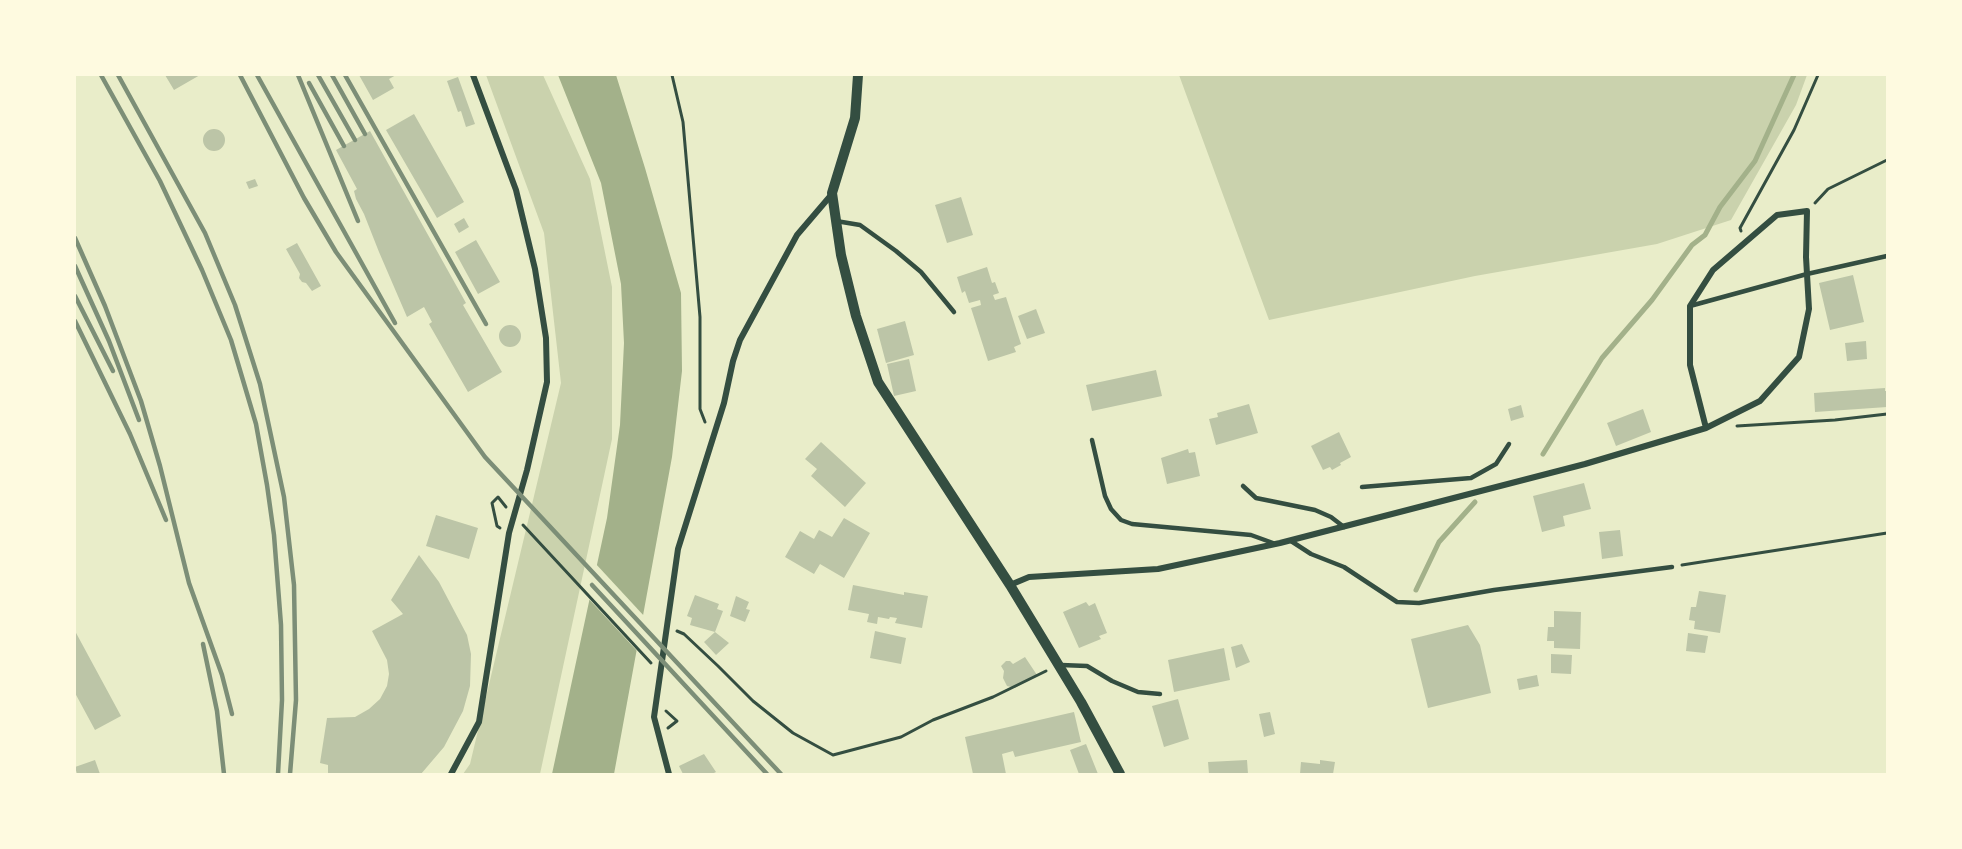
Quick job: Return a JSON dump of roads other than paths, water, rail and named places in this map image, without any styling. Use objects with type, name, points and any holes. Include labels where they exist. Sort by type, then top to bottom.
[{"type":"street","points":[[451,774],[479,722],[509,533],[527,470],[547,382],[546,338],[533,258],[516,190],[473,75]]},
{"type":"street","points":[[669,774],[654,717],[678,549],[724,403],[740,340],[797,235],[832,193],[855,118],[858,75]]},
{"type":"street","points":[[832,193],[841,255],[856,316],[878,382],[1059,664],[1120,774]]},
{"type":"street","points":[[1010,585],[1029,577],[1158,568],[1276,544],[1585,464],[1706,428],[1760,401],[1799,357],[1809,309],[1807,211],[1777,215],[1713,270],[1690,306],[1690,365],[1706,428]]},
{"type":"lane","points":[[836,221],[860,225],[897,251],[921,272],[954,312]]},
{"type":"lane","points":[[1690,306],[1807,274],[1887,256]]},
{"type":"lane","points":[[1092,440],[1105,496],[1111,509],[1120,520],[1132,524],[1251,535],[1276,544]]},
{"type":"lane","points":[[1362,487],[1471,478],[1496,464],[1509,444]]},
{"type":"lane","points":[[1471,478],[1475,493]]},
{"type":"lane","points":[[1243,486],[1256,498],[1315,510],[1331,517],[1344,527]]},
{"type":"lane","points":[[1291,540],[1311,554],[1344,567],[1397,602],[1419,603],[1527,585],[1672,567]]},
{"type":"lane","points":[[1059,664],[1087,666],[1112,681],[1138,692],[1160,694]]},
{"type":"waterway","points":[[1543,454],[1602,358],[1652,300],[1692,245],[1705,235],[1720,207],[1755,161],[1794,75]]},
{"type":"waterway","points":[[1416,590],[1439,542],[1475,502]]},
{"type":"railway","points":[[101,75],[160,181],[202,270],[231,340],[256,424],[274,535],[281,625],[282,700],[278,774]]},
{"type":"railway","points":[[118,75],[205,233],[235,305],[260,384],[284,497],[294,585],[296,700],[290,774]]},
{"type":"railway","points":[[240,75],[304,198],[336,252],[485,457],[781,774]]},
{"type":"railway","points":[[257,75],[395,323]]},
{"type":"railway","points":[[298,75],[358,221]]},
{"type":"railway","points":[[318,75],[355,140]]},
{"type":"railway","points":[[332,75],[365,134]]},
{"type":"railway","points":[[345,75],[486,324]]},
{"type":"railway","points":[[309,83],[344,146]]},
{"type":"railway","points":[[75,238],[105,306],[141,401],[189,583],[222,675],[232,714]]},
{"type":"railway","points":[[75,266],[109,341],[139,420]]},
{"type":"railway","points":[[75,296],[113,371]]},
{"type":"railway","points":[[75,321],[130,434],[166,520]]},
{"type":"railway","points":[[592,585],[767,774]]},
{"type":"railway","points":[[203,644],[217,711],[224,774]]}]
